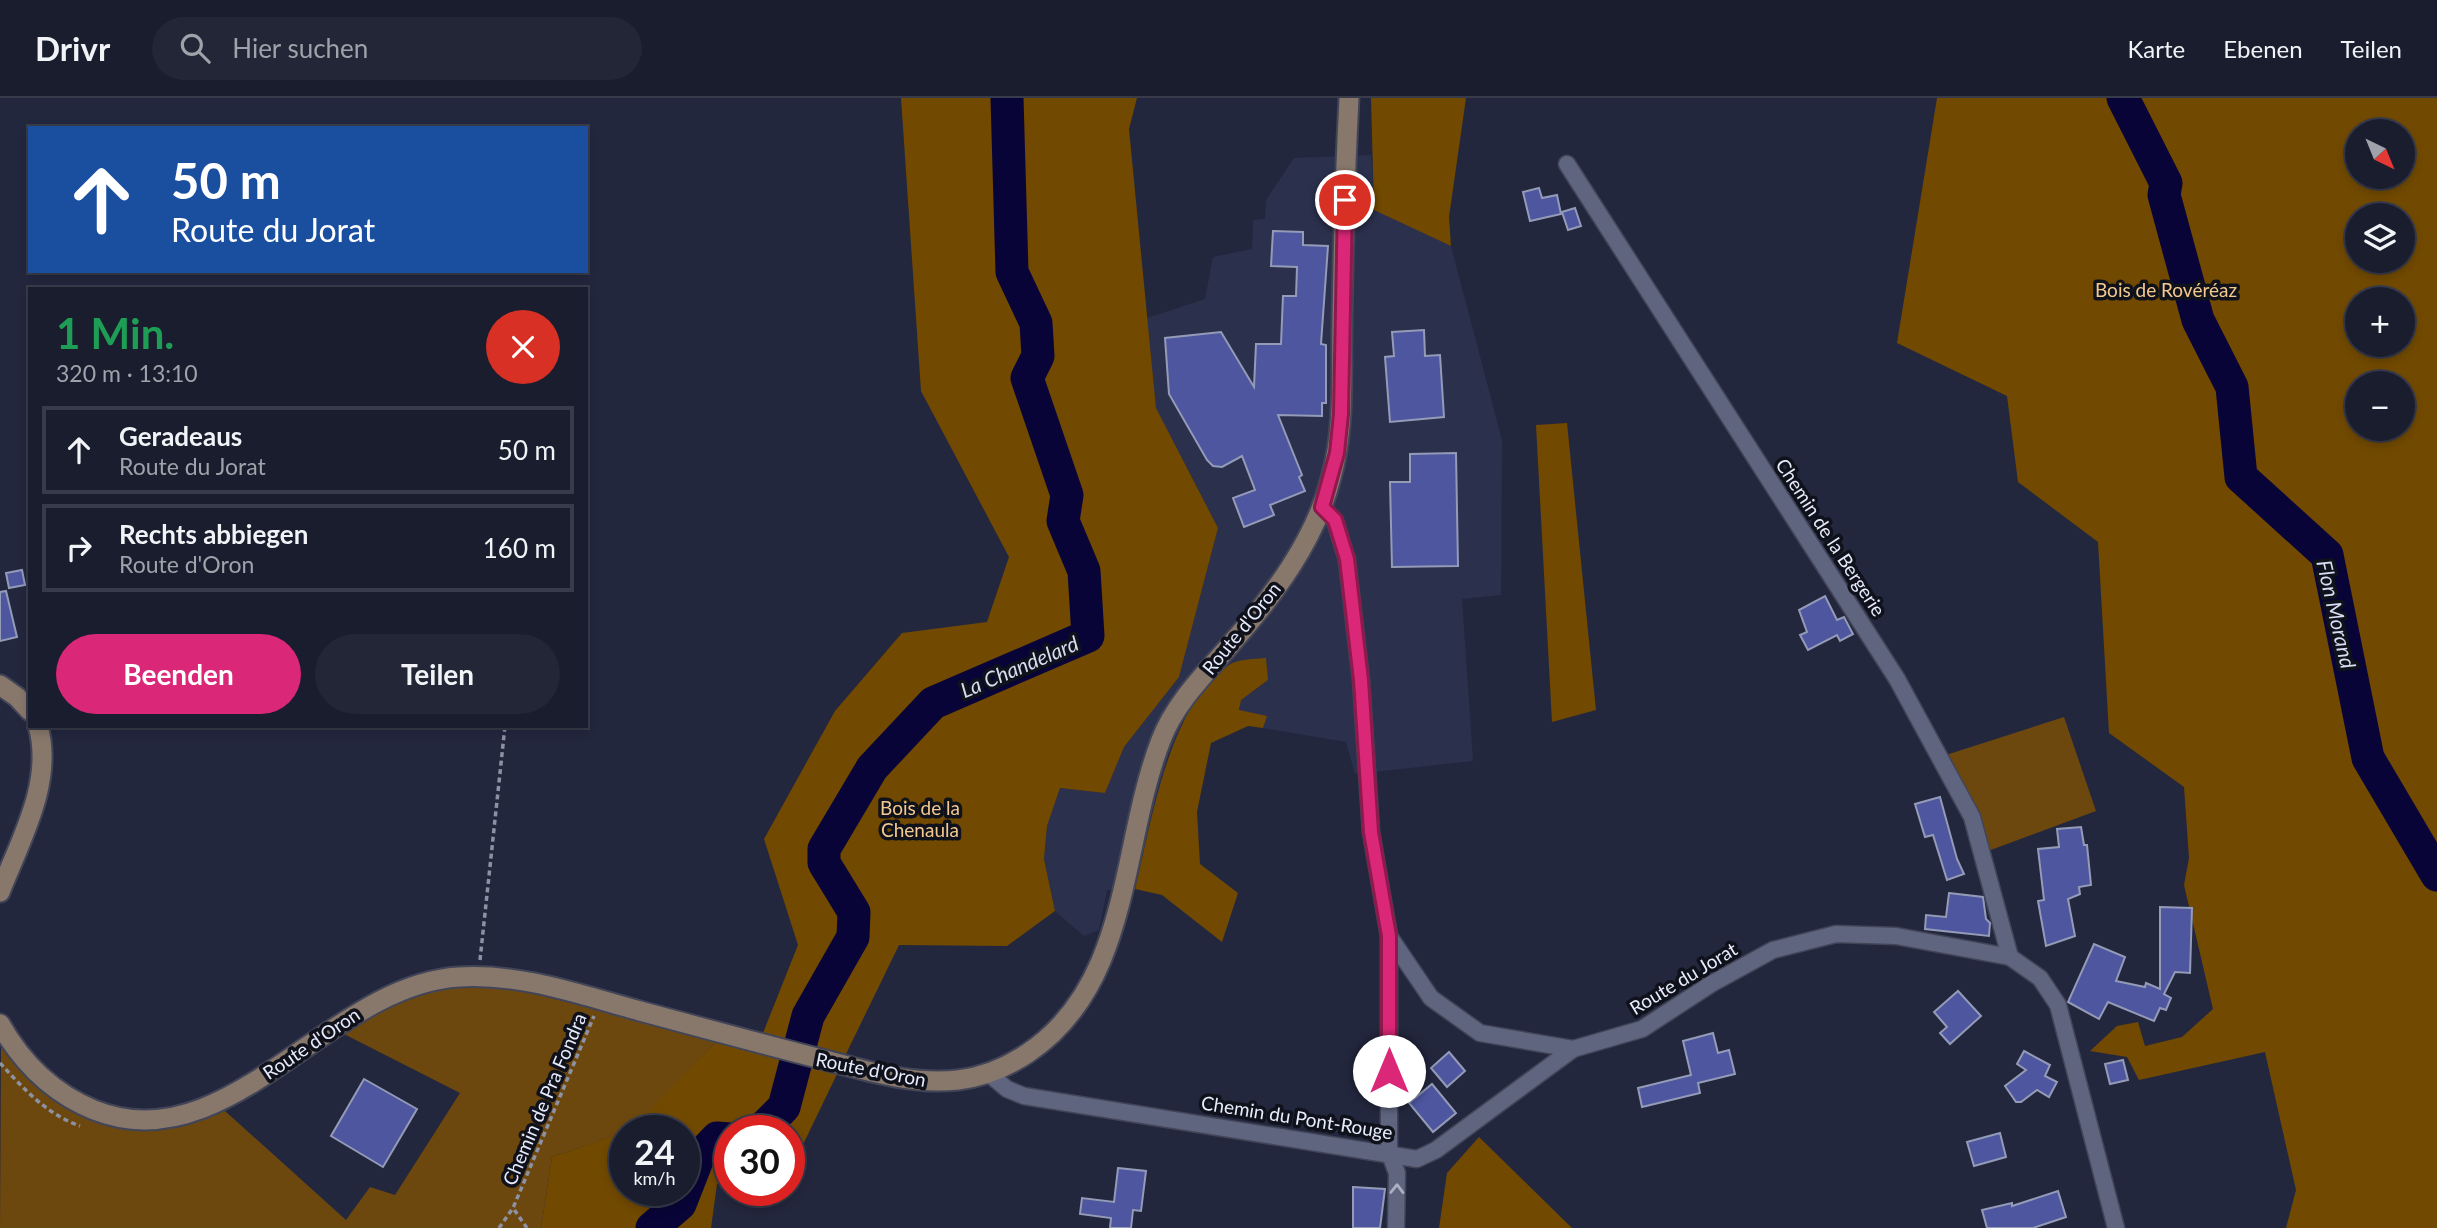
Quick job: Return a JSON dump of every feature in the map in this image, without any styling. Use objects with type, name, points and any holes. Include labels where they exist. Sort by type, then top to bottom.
[{"type":"main road","name":"Route d'Oron","points":[[0,1024],[25,1061],[64,1096],[102,1114],[136,1119],[159,1118],[197,1110],[236,1093],[366,1006],[395,992],[426,980],[478,976],[540,985],[894,1077],[929,1081],[960,1080],[988,1073],[1026,1055],[1063,1023],[1088,990],[1108,947],[1162,737],[1171,718],[1197,683],[1269,599],[1311,531],[1322,507],[1337,453],[1341,414],[1349,98]]},
{"type":"main road","points":[[0,685],[28,708]]},
{"type":"main road","points":[[0,892],[26,826],[40,779],[43,756],[38,728]]},
{"type":"street","name":"Chemin de la Bergerie","points":[[1567,164],[1897,679],[1972,817],[2010,957]]},
{"type":"street","name":"Route du Jorat","points":[[1322,507],[1335,520],[1347,559],[1361,680],[1371,832],[1389,936],[1431,998],[1480,1033],[1573,1049],[1642,1030],[1711,984],[1773,950],[1836,934],[1896,936],[2010,957],[2040,978],[2058,1005],[2116,1228]]},
{"type":"street","points":[[1389,936],[1389,1152],[1397,1173],[1396,1228]]},
{"type":"street","name":"Chemin du Pont-Rouge","points":[[988,1073],[1007,1089],[1024,1096],[1389,1152],[1417,1159],[1436,1150],[1573,1049]]},
{"type":"path","points":[[478,976],[505,728]]},
{"type":"path","name":"Chemin de Pra Fondra","points":[[499,1228],[513,1208],[601,1000]]},
{"type":"path","name":"Chemin de Pra Fondra","points":[[513,1208],[527,1228]]},
{"type":"shaded area","points":[[1371,155],[1375,210],[1451,246],[1502,440],[1501,595],[1462,599],[1473,761],[1355,774],[1346,742],[1263,728],[1266,716],[1239,711],[1241,700],[1268,680],[1184,719],[1168,757],[1135,889],[1107,890],[1099,930],[1084,936],[1055,911],[1044,859],[1047,826],[1060,788],[1105,793],[1124,747],[1179,677],[1218,528],[1156,409],[1147,318],[1205,299],[1213,257],[1252,249],[1253,220],[1265,219],[1266,200],[1294,158]]},
{"type":"shaded area","points":[[2064,717],[2096,811],[1988,851],[1946,755]]},
{"type":"shaded area","points":[[472,984],[518,989],[716,1042],[646,1115],[609,1115],[609,1138],[552,1157],[541,1228],[0,1228],[1,1046],[49,1095],[85,1116],[105,1122],[127,1126],[176,1128],[225,1111],[346,1220],[370,1187],[395,1195],[460,1093],[342,1033],[372,1015],[429,990]]},
{"type":"green space","name":"Bois de la Chenaula","points":[[901,98],[1137,98],[1129,129],[1156,408],[1218,528],[1179,677],[1124,747],[1105,793],[1060,788],[1047,826],[1044,859],[1055,911],[1007,946],[899,945],[846,1054],[763,1033],[798,945],[764,839],[835,711],[902,633],[987,622],[1009,557],[921,391]]},
{"type":"green space","points":[[1371,98],[1466,98],[1449,217],[1451,246],[1374,210]]},
{"type":"green space","name":"Bois de Rovéréaz","points":[[1937,98],[2437,98],[2437,1228],[2286,1228],[2296,1190],[2265,1052],[2139,1080],[2127,1057],[2090,1051],[2117,1026],[2138,1022],[2145,1046],[2182,1037],[2213,1009],[2184,885],[2189,858],[2184,787],[2109,733],[2098,542],[2018,482],[2007,396],[1897,343]]},
{"type":"green space","points":[[1567,423],[1596,710],[1552,722],[1536,425]]},
{"type":"green space","points":[[1266,658],[1268,680],[1241,700],[1239,710],[1267,716],[1263,728],[1248,726],[1211,743],[1197,812],[1200,864],[1238,893],[1222,942],[1162,895],[1135,889],[1156,799],[1177,736],[1191,708],[1208,684],[1232,663]]},
{"type":"green space","points":[[716,1042],[838,1072],[805,1140],[805,1115],[714,1115],[714,1206],[711,1228],[541,1228],[552,1157],[609,1137],[609,1206],[700,1206],[700,1115],[645,1115]]},
{"type":"green space","points":[[1479,1137],[1572,1228],[1439,1228],[1447,1173]]},
{"type":"building","points":[[1539,188],[1542,198],[1557,195],[1561,214],[1530,221],[1523,192]]},
{"type":"building","points":[[1575,208],[1581,226],[1568,230],[1562,212]]},
{"type":"building","points":[[1273,231],[1303,232],[1303,245],[1328,246],[1321,344],[1326,345],[1326,403],[1322,403],[1322,416],[1278,415],[1302,475],[1299,477],[1305,491],[1270,505],[1274,515],[1244,527],[1233,498],[1255,490],[1242,456],[1222,467],[1213,466],[1207,460],[1169,394],[1165,338],[1221,332],[1254,387],[1256,344],[1281,344],[1283,296],[1296,296],[1297,267],[1271,266]]},
{"type":"building","points":[[1424,330],[1425,356],[1440,355],[1444,417],[1390,422],[1385,357],[1394,356],[1392,332]]},
{"type":"building","points":[[1456,453],[1458,566],[1392,567],[1390,482],[1410,482],[1410,454]]},
{"type":"building","points":[[22,570],[25,585],[9,588],[6,573]]},
{"type":"building","points":[[6,591],[17,637],[0,641],[0,592]]},
{"type":"building","points":[[1825,596],[1837,620],[1844,617],[1853,634],[1840,641],[1837,635],[1808,650],[1800,635],[1807,632],[1799,610]]},
{"type":"building","points":[[1940,797],[1957,859],[1964,874],[1947,880],[1933,835],[1925,837],[1915,804]]},
{"type":"building","points":[[2081,827],[2084,845],[2087,845],[2091,885],[2079,887],[2080,894],[2068,899],[2075,936],[2046,946],[2038,901],[2044,900],[2038,849],[2059,847],[2057,829]]},
{"type":"building","points":[[1949,893],[1983,897],[1986,919],[1990,923],[1989,936],[1925,929],[1926,915],[1946,917]]},
{"type":"building","points":[[2160,907],[2192,908],[2190,973],[2175,972],[2164,994],[2171,998],[2166,1010],[2160,1008],[2154,1021],[2108,1002],[2099,1019],[2068,1002],[2094,944],[2125,957],[2116,981],[2145,987],[2146,983],[2160,989]]},
{"type":"building","points":[[1958,991],[1981,1016],[1950,1044],[1940,1033],[1947,1027],[1934,1012]]},
{"type":"building","points":[[1713,1033],[1718,1053],[1729,1050],[1735,1074],[1698,1083],[1700,1093],[1642,1107],[1638,1088],[1691,1075],[1683,1041]]},
{"type":"building","points":[[2024,1051],[2050,1065],[2045,1076],[2057,1082],[2049,1097],[2037,1090],[2021,1102],[2016,1102],[2005,1086],[2026,1070],[2017,1064]]},
{"type":"building","points":[[1449,1052],[1465,1071],[1447,1087],[1431,1068]]},
{"type":"building","points":[[2123,1060],[2128,1080],[2110,1084],[2105,1064]]},
{"type":"building","points":[[364,1079],[417,1109],[383,1167],[331,1136]]},
{"type":"building","points":[[1432,1084],[1456,1113],[1433,1132],[1409,1103]]},
{"type":"building","points":[[2000,1133],[2006,1157],[1974,1166],[1967,1142]]},
{"type":"building","points":[[1118,1168],[1146,1171],[1141,1211],[1133,1210],[1131,1228],[1110,1228],[1111,1218],[1080,1214],[1082,1198],[1114,1202]]},
{"type":"building","points":[[1353,1187],[1385,1189],[1380,1228],[1353,1228]]},
{"type":"building","points":[[2058,1191],[2066,1217],[2033,1228],[1987,1228],[1982,1210],[2012,1203],[2012,1206]]},
{"type":"waterway","name":"La Chandelard","points":[[776,1115],[784,1107],[808,1016],[853,937],[854,912],[824,863],[824,849],[872,768],[933,703],[1088,636],[1084,571],[1063,521],[1067,495],[1027,378],[1038,356],[1036,323],[1012,272],[1007,98]]},
{"type":"waterway","name":"Flon Morand","points":[[2123,98],[2166,183],[2164,195],[2198,320],[2232,387],[2241,477],[2327,555],[2368,758],[2437,875]]},
{"type":"waterway","name":"La Chandelard","points":[[652,1228],[680,1204],[698,1158],[714,1141]]},
{"type":"route","points":[[1345,200],[1341,414],[1337,453],[1322,507],[1335,520],[1347,559],[1361,680],[1371,832],[1389,936],[1389,1071]]}]
